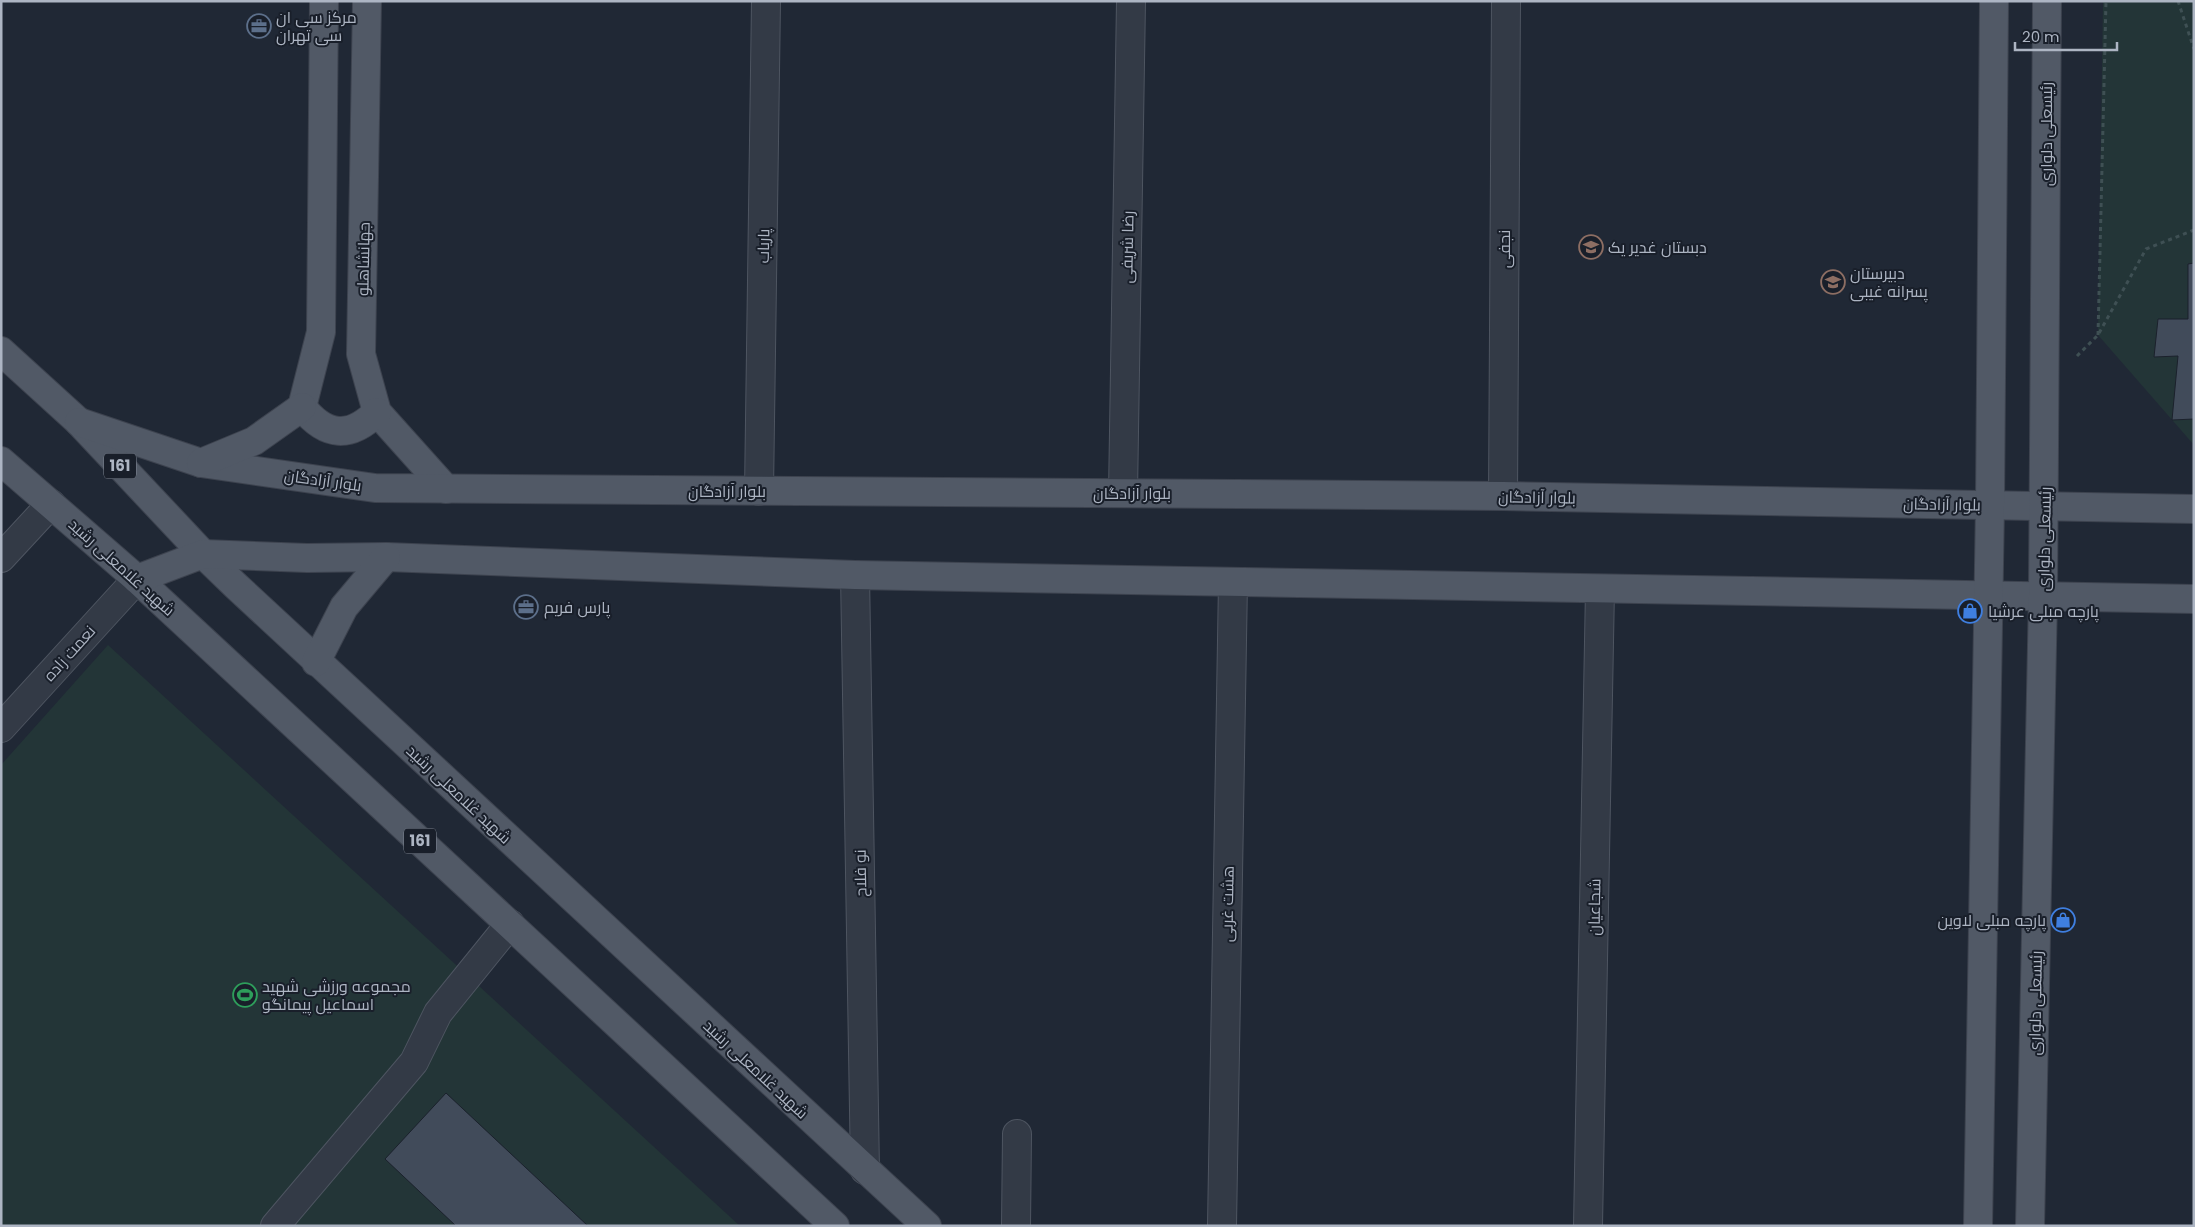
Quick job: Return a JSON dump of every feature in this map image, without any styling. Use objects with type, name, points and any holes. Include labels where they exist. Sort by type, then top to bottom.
[{"type":"main road","points":[[201,463],[254,441],[302,407],[321,332],[324,1]]},
{"type":"main road","name":"جهانشاهلو","points":[[368,1],[361,354],[377,412],[446,489]]},
{"type":"main road","points":[[1978,1226],[1990,505],[1994,1]]},
{"type":"main road","name":"رئیسعلی دلواری","points":[[2030,1226],[2043,597],[2047,1]]},
{"type":"main road","name":"شهید غلامعلی رشید","points":[[1,351],[79,422],[203,554],[316,662],[927,1226]]},
{"type":"main road","points":[[302,407],[314,421],[329,430],[347,431],[364,424],[377,412]]},
{"type":"main road","name":"بلوار آزادگان","points":[[79,422],[201,463],[375,488],[1502,496],[2194,509]]},
{"type":"main road","name":"شهید غلامعلی رشید","points":[[1,461],[136,579],[835,1226]]},
{"type":"main road","points":[[136,579],[203,554],[307,558],[386,557],[855,576],[2194,599]]},
{"type":"main road","points":[[316,662],[344,607],[386,557]]},
{"type":"street","name":"پاریاب","points":[[759,491],[766,1]]},
{"type":"street","name":"رضا شریفی","points":[[1123,493],[1131,1]]},
{"type":"street","name":"نجفی","points":[[1502,496],[1506,1]]},
{"type":"street","points":[[1,558],[51,504]]},
{"type":"street","name":"نو فلاح","points":[[855,576],[865,1170]]},
{"type":"street","name":"نعمت زاده","points":[[1,728],[136,579]]},
{"type":"street","name":"هشت غربی","points":[[1222,1226],[1233,582]]},
{"type":"street","name":"شجاعیان","points":[[1588,1226],[1600,589]]},
{"type":"street","points":[[275,1226],[414,1062],[438,1013],[510,924]]},
{"type":"street","points":[[1016,1134],[1016,1226]]},
{"type":"path","points":[[2098,335],[2106,1]]},
{"type":"path","points":[[2178,1],[2194,49]]},
{"type":"path","points":[[2045,386],[2098,335],[2146,249],[2194,230]]},
{"type":"shaded area","points":[[2103,1],[2194,1],[2194,445],[2098,335]]},
{"type":"shaded area","name":"مجموعه ورزشی شهید اسماعیل پیمانگو","points":[[108,645],[740,1226],[1,1226],[1,765]]},
{"type":"building","points":[[2194,263],[2194,419],[2172,420],[2178,356],[2154,357],[2158,319],[2188,319],[2188,264]]},
{"type":"building","points":[[446,1093],[588,1226],[456,1226],[385,1159]]},
{"type":"place","name":"مرکز سی ان سی تهران","points":[[259,26]]},
{"type":"place","name":"دبستان غدیر یک","points":[[1591,247]]},
{"type":"place","name":"دبیرستان پسرانه غیبی","points":[[1833,282]]},
{"type":"place","name":"پارس فریم","points":[[526,607]]},
{"type":"place","name":"پارچه مبلی عرشیا","points":[[1970,611]]},
{"type":"place","name":"پارچه مبلی لاوین","points":[[2063,920]]},
{"type":"place","name":"مجموعه ورزشی شهید اسماعیل پیمانگو","points":[[245,995]]}]
